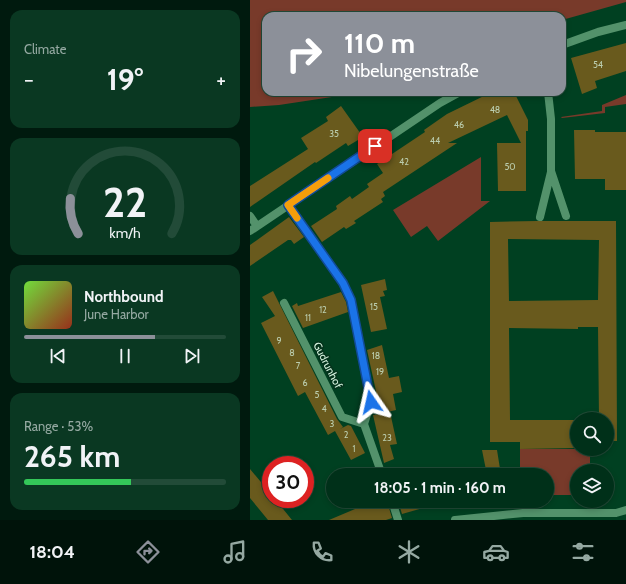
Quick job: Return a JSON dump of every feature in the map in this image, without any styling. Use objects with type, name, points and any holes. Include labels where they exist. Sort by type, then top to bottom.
[{"type":"street","points":[[566,44],[598,32],[626,25]]},
{"type":"street","points":[[250,216],[253,228],[453,96]]},
{"type":"street","points":[[540,217],[552,171],[551,119],[548,96]]},
{"type":"street","points":[[552,171],[566,216]]},
{"type":"street","points":[[288,205],[343,283],[351,300],[371,402],[364,424],[380,468]]},
{"type":"street","name":"Gudrunhof","points":[[284,303],[342,417],[364,424]]},
{"type":"street","points":[[394,508],[398,520]]},
{"type":"street","points":[[455,520],[523,513],[616,513],[626,510]]},
{"type":"shaded area","points":[[250,0],[626,0],[626,2],[566,19],[566,12],[262,12],[262,96],[339,96],[279,105],[250,107]]},
{"type":"shaded area","points":[[626,95],[626,104],[605,107],[605,113],[561,117],[602,111],[602,105]]},
{"type":"shaded area","points":[[481,157],[481,201],[490,201],[438,241],[427,226],[411,237],[393,210]]},
{"type":"shaded area","points":[[520,449],[570,449],[570,456],[590,456],[590,464],[570,464],[570,495],[554,495],[554,468],[520,468]]},
{"type":"building","points":[[626,43],[626,71],[595,81],[597,88],[582,94],[571,58]]},
{"type":"building","points":[[484,96],[516,96],[528,120],[528,131],[526,131],[526,191],[498,191],[497,143],[521,143],[507,115],[448,143],[457,143],[383,192],[385,196],[381,199],[383,202],[354,221],[356,223],[346,229],[344,227],[322,242],[311,226],[337,209],[336,206],[350,196],[352,199],[369,187],[367,184],[383,173],[377,164],[425,132],[424,130],[447,114]]},
{"type":"building","points":[[341,106],[363,137],[348,146],[346,143],[316,163],[315,162],[250,207],[250,186],[308,149],[301,138],[328,121],[326,117]]},
{"type":"building","points":[[574,130],[626,132],[626,190],[605,190],[605,179],[575,179]]},
{"type":"building","points":[[289,217],[304,237],[294,244],[291,240],[288,240],[250,266],[250,245]]},
{"type":"building","points":[[616,221],[617,441],[614,441],[614,412],[599,412],[598,327],[578,327],[578,329],[509,328],[510,420],[570,420],[570,448],[520,449],[520,442],[490,442],[490,222]],"holes":[[[508,239],[599,240],[598,300],[509,301]]]},
{"type":"building","points":[[385,279],[387,290],[383,291],[385,296],[380,297],[387,329],[371,332],[361,285]]},
{"type":"building","points":[[273,291],[337,419],[343,427],[340,429],[348,425],[351,426],[365,453],[351,460],[335,431],[328,435],[305,392],[298,396],[261,323],[275,316],[262,297]]},
{"type":"building","points":[[341,292],[346,302],[348,312],[303,328],[292,306],[297,303],[298,306]]},
{"type":"building","points":[[382,345],[389,378],[399,376],[402,392],[393,394],[396,410],[387,412],[390,412],[397,444],[390,445],[394,459],[384,463],[373,415],[381,414],[367,350]]},
{"type":"building","points":[[482,450],[497,450],[500,468],[486,468]]},
{"type":"building","points":[[250,469],[262,483],[262,508],[282,508],[292,520],[268,520],[250,498]]},
{"type":"building","points":[[357,508],[389,508],[392,518],[386,520],[329,520]]},
{"type":"building","points":[[400,508],[423,508],[402,514]]},
{"type":"slow traffic","points":[[297,218],[288,205],[328,178]]},
{"type":"route","points":[[371,402],[351,300],[343,283],[288,205],[375,146]]}]
